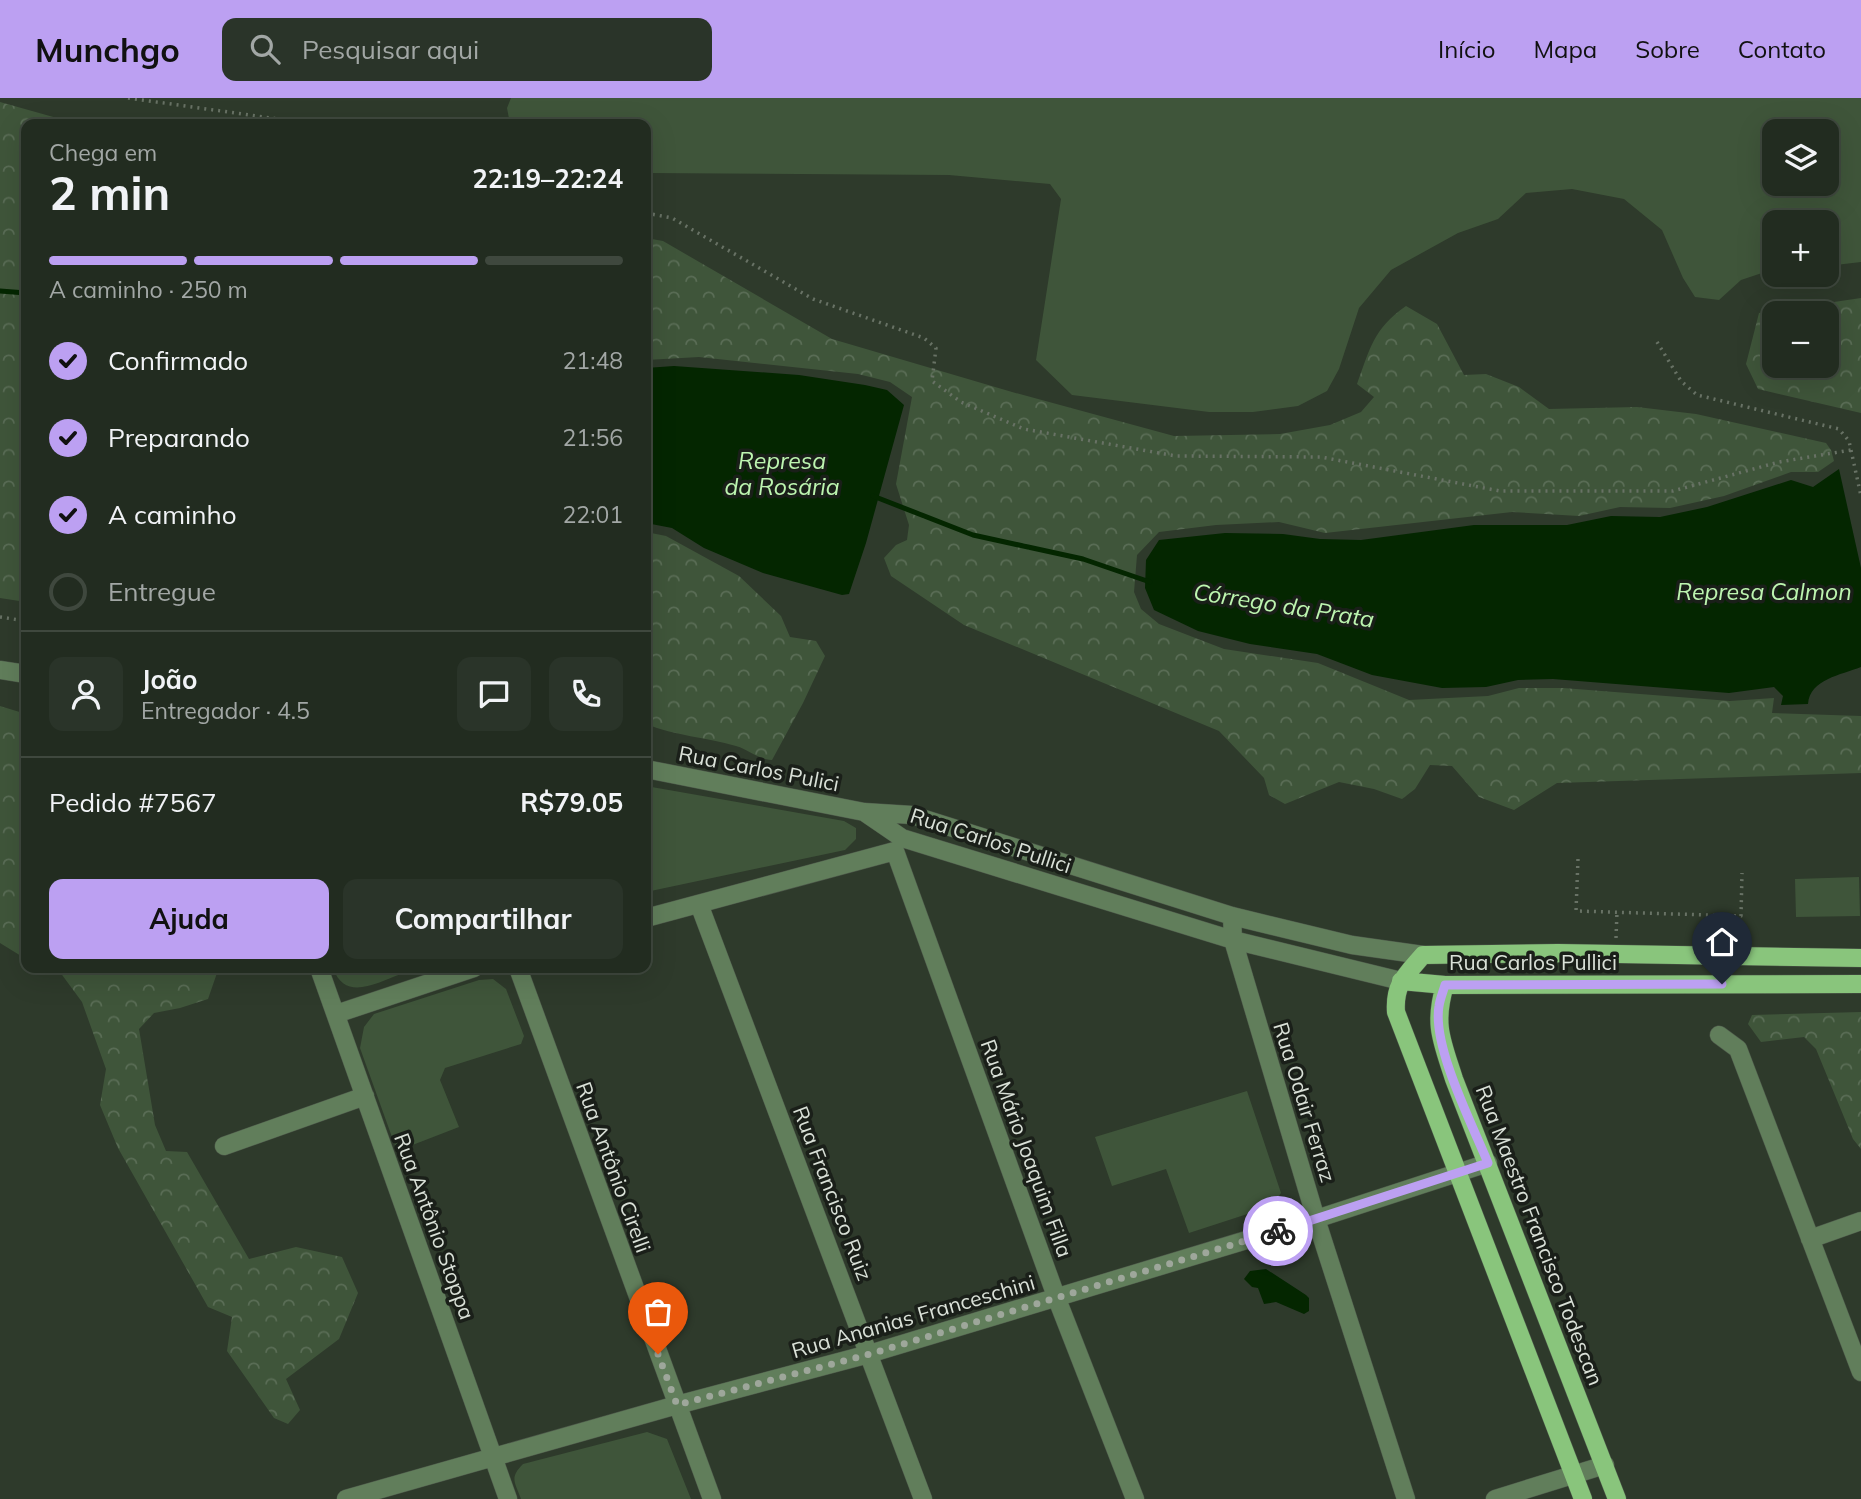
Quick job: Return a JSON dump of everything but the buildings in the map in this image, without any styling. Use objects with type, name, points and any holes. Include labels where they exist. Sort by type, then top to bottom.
[{"type":"main road","name":"Rua Carlos Pullici","points":[[1423,955],[1615,954],[1861,958]]},
{"type":"main road","points":[[1423,955],[1401,981],[1395,995],[1396,1012],[1583,1499]]},
{"type":"main road","name":"Rua Carlos Pullici","points":[[1401,981],[1445,985],[1861,984]]},
{"type":"main road","name":"Rua Maestro Francisco Todescan","points":[[1445,985],[1438,1007],[1440,1034],[1454,1079],[1618,1499]]},
{"type":"street","points":[[0,670],[21,673]]},
{"type":"street","name":"Rua Carlos Pulici","points":[[651,770],[864,812]]},
{"type":"street","name":"Rua Carlos Pullici","points":[[864,812],[912,815],[1232,916],[1353,945],[1423,955]]},
{"type":"street","name":"Rua Carlos Pullici","points":[[864,812],[899,845],[1233,940],[1401,981]]},
{"type":"street","points":[[651,917],[899,845],[912,815]]},
{"type":"street","name":"Rua Mário Joaquim Filla","points":[[899,845],[1057,1299],[1135,1499]]},
{"type":"street","name":"Rua Francisco Ruiz","points":[[699,904],[923,1499]]},
{"type":"street","name":"Rua Odair Ferraz","points":[[1232,916],[1233,940],[1316,1219],[1406,1499]]},
{"type":"street","name":"Rua Antônio Stoppa","points":[[321,973],[508,1499]]},
{"type":"street","points":[[336,1014],[459,973]]},
{"type":"street","name":"Rua Antônio Cirelli","points":[[520,973],[712,1499]]},
{"type":"street","points":[[1719,1035],[1738,1049],[1861,1372]]},
{"type":"street","points":[[224,1146],[365,1096]]},
{"type":"street","name":"Rua Ananias Franceschini","points":[[346,1499],[677,1405],[870,1354],[1057,1299],[1488,1163]]},
{"type":"street","points":[[1810,1239],[1861,1221]]},
{"type":"street","points":[[1495,1499],[1605,1465]]},
{"type":"path","points":[[128,98],[278,119]]},
{"type":"path","points":[[651,214],[672,218],[813,299],[924,338],[936,348],[932,381],[961,402],[1024,429],[1176,456],[1321,457],[1500,491],[1673,491],[1779,462],[1851,450]]},
{"type":"path","points":[[1657,342],[1681,381],[1697,395],[1839,429],[1849,441],[1861,496]]},
{"type":"path","points":[[0,617],[21,620]]},
{"type":"path","points":[[1578,859],[1576,911],[1741,916],[1742,873]]},
{"type":"path","points":[[1615,954],[1617,912]]},
{"type":"path","points":[[1710,956],[1712,915]]},
{"type":"green space","points":[[511,98],[1861,98],[1861,262],[1839,265],[1839,210],[1762,210],[1762,273],[1741,280],[1719,300],[1695,297],[1683,278],[1662,230],[1624,199],[1572,189],[1526,193],[1498,219],[1458,233],[1391,270],[1359,308],[1339,369],[1327,391],[1298,406],[1253,412],[1209,412],[1072,395],[1036,360],[1061,199],[1050,184],[949,175],[651,173],[651,119],[509,119],[507,108]]},
{"type":"green space","points":[[0,102],[60,119],[21,119],[21,601],[0,598]]},
{"type":"green space","points":[[651,239],[663,241],[832,339],[1174,436],[1280,434],[1330,425],[1361,412],[1374,397],[1357,384],[1374,340],[1386,323],[1406,306],[1437,324],[1464,375],[1486,374],[1519,387],[1549,409],[1637,407],[1696,414],[1826,443],[1834,461],[1818,472],[1791,472],[1724,496],[1670,508],[1620,507],[1579,516],[1512,512],[1325,533],[1279,522],[1216,525],[1159,532],[1137,555],[1134,592],[1141,609],[1159,624],[1224,649],[1318,663],[1409,700],[1488,696],[1519,688],[1563,688],[1730,701],[1774,698],[1772,713],[1861,716],[1861,773],[1557,783],[1514,810],[1479,797],[1452,766],[1430,765],[1415,789],[1402,799],[1374,789],[1339,782],[1285,804],[1269,795],[1264,778],[1219,731],[964,625],[891,576],[884,558],[896,545],[907,540],[909,525],[896,484],[912,397],[890,382],[858,374],[699,357],[651,360]]},
{"type":"green space","points":[[1861,298],[1861,413],[1758,389],[1746,364],[1759,313],[1762,313],[1762,378],[1839,378],[1839,301]]},
{"type":"green space","points":[[651,533],[666,536],[739,576],[781,616],[790,637],[816,641],[825,656],[772,760],[736,746],[651,726]]},
{"type":"green space","points":[[0,706],[21,712],[21,956],[0,943]]},
{"type":"green space","points":[[651,787],[844,821],[856,828],[856,839],[845,850],[651,891]]},
{"type":"green space","points":[[1859,877],[1860,916],[1796,917],[1795,879]]},
{"type":"green space","points":[[61,973],[217,973],[208,999],[154,1013],[139,1029],[155,1125],[166,1151],[187,1152],[249,1259],[296,1247],[342,1257],[358,1293],[339,1339],[286,1379],[300,1410],[288,1424],[274,1418],[227,1351],[232,1317],[208,1307],[118,1148],[100,1105],[106,1069],[82,1002]]},
{"type":"green space","points":[[336,973],[401,974],[362,987],[345,985]]},
{"type":"green space","points":[[493,979],[506,989],[524,1036],[521,1044],[445,1068],[440,1080],[459,1127],[397,1151],[360,1048],[364,1027],[374,1014],[479,980]]},
{"type":"green space","points":[[1861,1012],[1861,1149],[1853,1139],[1816,1049],[1804,1037],[1761,1042],[1748,1024],[1752,1015]]},
{"type":"green space","points":[[1247,1091],[1281,1193],[1272,1206],[1189,1233],[1166,1169],[1112,1186],[1095,1137]]},
{"type":"green space","points":[[647,1432],[667,1439],[691,1499],[521,1499],[515,1477],[523,1464]]},
{"type":"water","name":"Represa da Rosária","points":[[674,366],[799,375],[887,390],[904,405],[849,594],[842,595],[763,573],[704,548],[672,528],[651,524],[651,368]]},
{"type":"water","name":"Represa Calmon","points":[[1839,469],[1861,568],[1861,667],[1820,683],[1810,696],[1808,704],[1781,705],[1783,696],[1774,687],[1729,693],[1553,679],[1518,680],[1486,687],[1442,688],[1372,675],[1317,654],[1250,644],[1198,631],[1154,610],[1145,588],[1146,560],[1159,540],[1225,533],[1361,540],[1474,525],[1567,525],[1611,516],[1660,517],[1707,507],[1791,480],[1813,487]]},
{"type":"water","points":[[1266,1269],[1306,1295],[1309,1298],[1309,1311],[1304,1314],[1276,1302],[1264,1304],[1258,1288],[1252,1287],[1244,1279],[1250,1271]]},
{"type":"waterway","name":"Córrego da Prata","points":[[0,291],[21,293]]},
{"type":"waterway","name":"Córrego da Prata","points":[[873,496],[973,535],[1083,559],[1150,582]]},
{"type":"way so far","points":[[658,1354],[677,1405],[870,1354],[1278,1231]]},
{"type":"route","points":[[1278,1231],[1488,1163],[1454,1079],[1440,1034],[1438,1007],[1445,985],[1722,984]]}]
